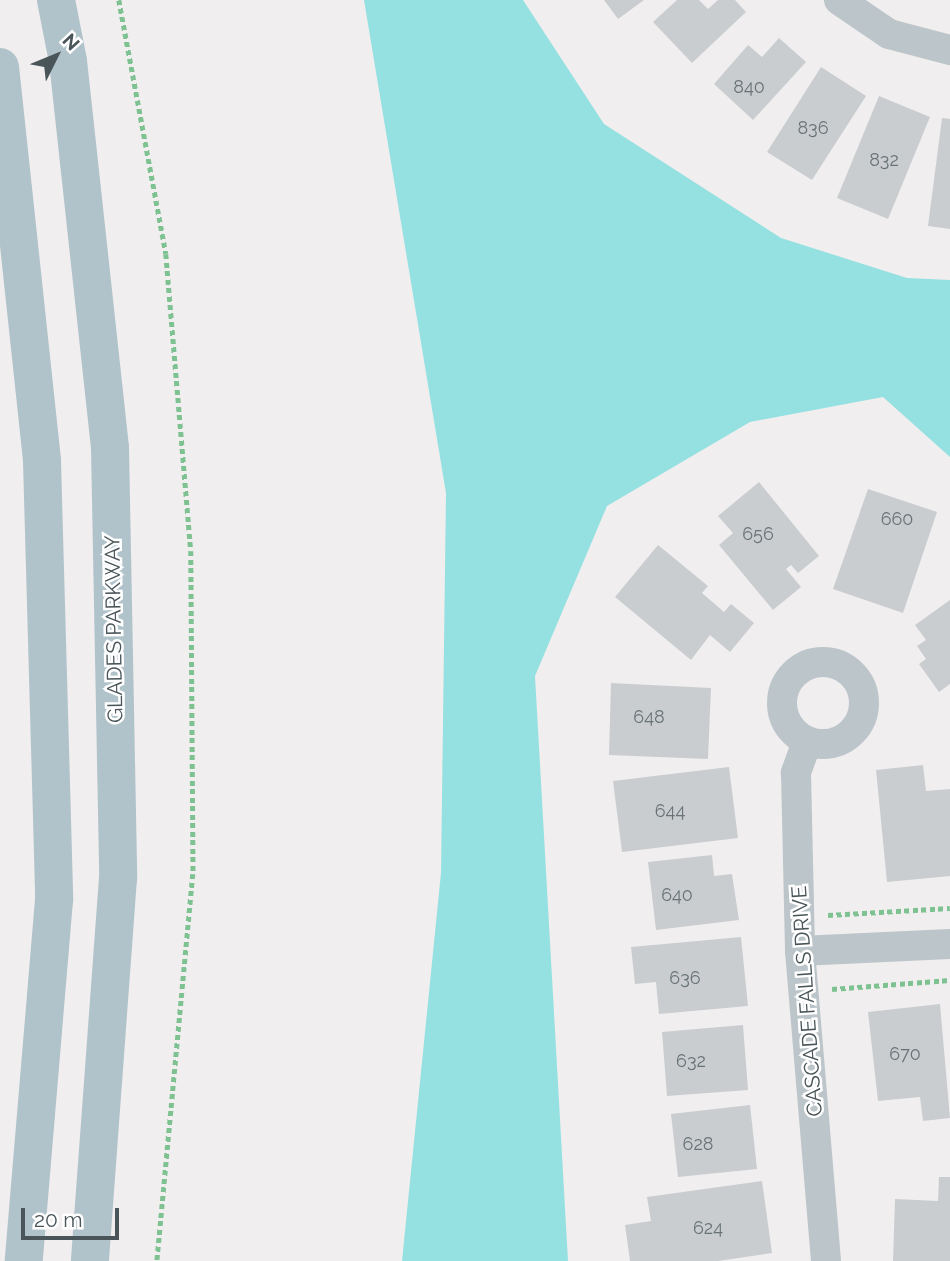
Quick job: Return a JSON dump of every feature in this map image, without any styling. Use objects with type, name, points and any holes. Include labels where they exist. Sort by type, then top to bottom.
[{"type":"main road","name":"GLADES PARKWAY","points":[[56,0],[68,61],[110,448],[118,878],[90,1261]]},
{"type":"main road","points":[[0,67],[42,461],[54,900],[24,1261]]},
{"type":"street","points":[[839,0],[889,34],[950,50]]},
{"type":"street","name":"CASCADE FALLS DRIVE","points":[[807,742],[796,773],[800,951],[827,1261]]},
{"type":"street","points":[[800,951],[950,944]]},
{"type":"path","points":[[119,0],[166,254],[191,551],[194,874],[158,1261]]},
{"type":"path","points":[[799,917],[950,908]]},
{"type":"path","points":[[803,991],[950,980]]},
{"type":"water","points":[[364,0],[523,0],[604,124],[781,238],[907,278],[950,280],[950,457],[883,397],[750,422],[607,506],[535,676],[568,1261],[402,1261],[441,873],[446,493]]},
{"type":"building","points":[[604,0],[644,0],[618,19]]},
{"type":"building","points":[[677,0],[699,0],[708,9],[718,0],[735,0],[746,12],[692,63],[653,22]]},
{"type":"building","points":[[779,38],[806,62],[753,120],[714,84],[748,45],[762,57]]},
{"type":"building","points":[[821,67],[866,96],[812,180],[767,152]]},
{"type":"building","points":[[879,96],[930,117],[888,219],[837,198]]},
{"type":"building","points":[[942,118],[950,119],[950,229],[928,226]]},
{"type":"building","points":[[759,482],[819,556],[798,573],[791,565],[786,569],[801,587],[773,610],[719,545],[733,533],[718,516]]},
{"type":"building","points":[[868,489],[937,512],[903,613],[833,589]]},
{"type":"building","points":[[658,545],[708,586],[702,593],[724,612],[731,604],[754,623],[730,652],[710,635],[691,660],[615,597]]},
{"type":"building","points":[[950,600],[950,684],[939,692],[919,664],[926,659],[917,646],[926,640],[915,625]]},
{"type":"building","points":[[611,683],[711,688],[708,759],[609,755]]},
{"type":"building","points":[[923,765],[926,791],[950,789],[950,876],[887,882],[876,770]]},
{"type":"building","points":[[729,767],[738,838],[622,852],[613,781]]},
{"type":"building","points":[[712,855],[714,876],[732,874],[739,920],[656,930],[648,862]]},
{"type":"building","points":[[741,937],[748,1006],[659,1014],[656,982],[635,984],[631,947]]},
{"type":"building","points":[[940,1004],[950,1118],[923,1121],[920,1097],[878,1101],[868,1012]]},
{"type":"building","points":[[743,1025],[748,1090],[667,1096],[662,1032]]},
{"type":"building","points":[[750,1105],[757,1169],[678,1177],[671,1114]]},
{"type":"building","points":[[939,1177],[950,1177],[950,1261],[893,1261],[895,1199],[938,1201]]},
{"type":"building","points":[[762,1181],[772,1253],[718,1261],[630,1261],[625,1225],[651,1221],[647,1197]]}]
